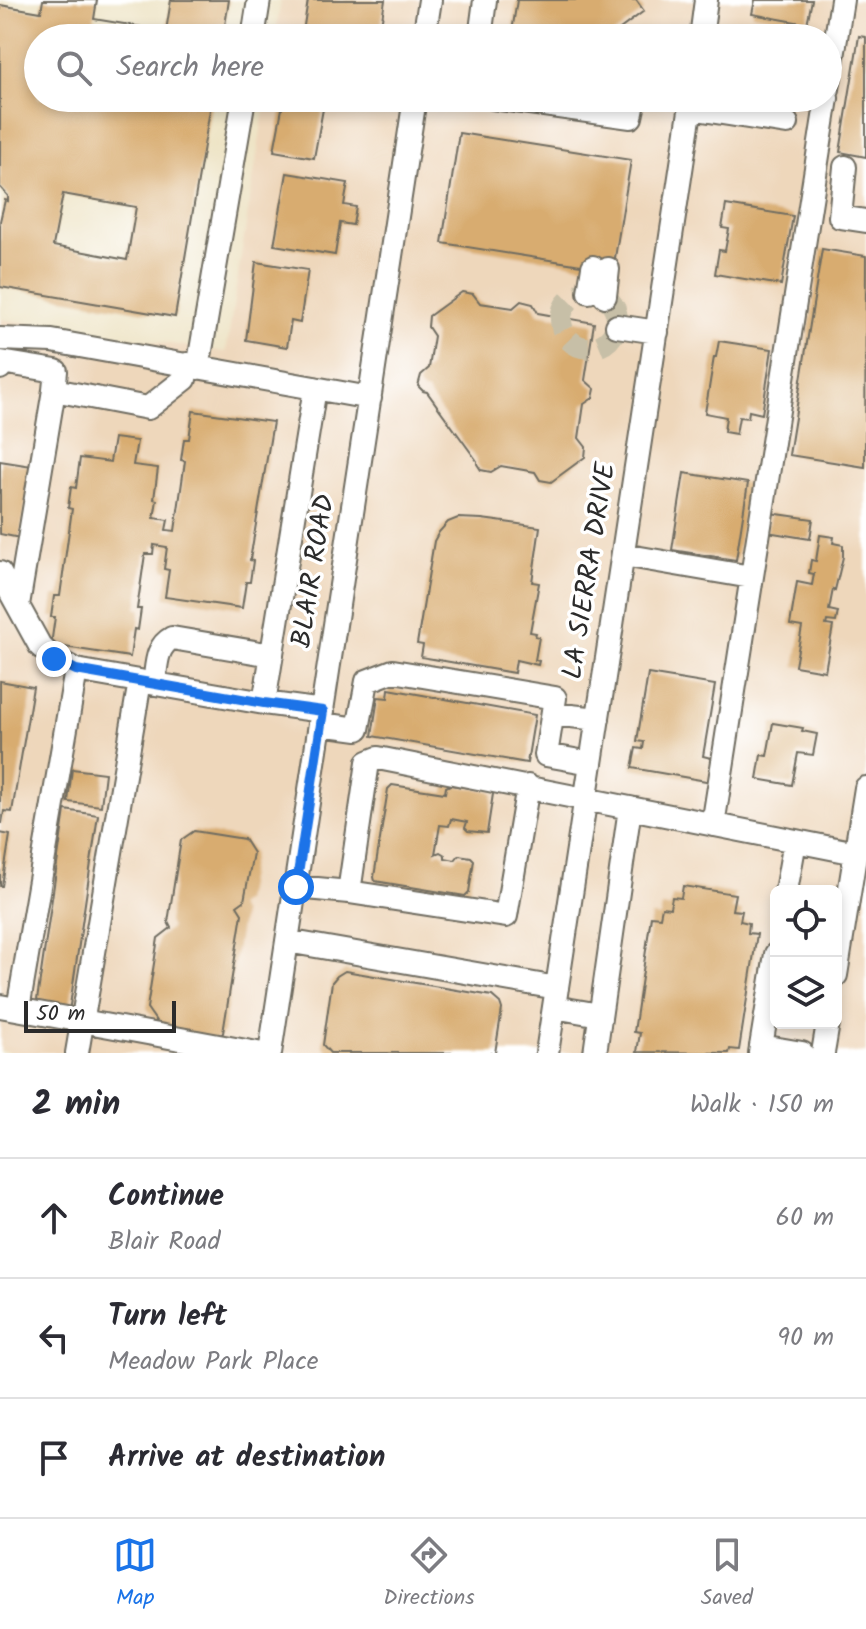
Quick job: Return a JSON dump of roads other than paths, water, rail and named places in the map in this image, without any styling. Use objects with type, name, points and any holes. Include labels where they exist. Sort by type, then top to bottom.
[{"type":"street","points":[[255,24],[259,0]]},
{"type":"street","points":[[426,24],[430,0]]},
{"type":"street","points":[[482,24],[485,0]]},
{"type":"street","points":[[703,24],[706,0]]},
{"type":"street","points":[[838,24],[842,0]]},
{"type":"street","points":[[54,390],[148,408],[185,379],[193,366],[235,112]]},
{"type":"street","name":"BLAIR ROAD","points":[[270,1053],[413,112]]},
{"type":"street","points":[[595,112],[631,117],[632,112]]},
{"type":"street","name":"LA SIERRA DRIVE","points":[[547,1053],[690,112]]},
{"type":"street","points":[[734,112],[787,123]]},
{"type":"street","points":[[713,825],[825,112]]},
{"type":"street","points":[[845,167],[840,217],[866,221]]},
{"type":"street","points":[[597,294],[600,268]]},
{"type":"street","points":[[617,326],[657,332]]},
{"type":"street","points":[[0,339],[52,341],[370,398]]},
{"type":"street","points":[[0,368],[1,362],[56,371],[18,605]]},
{"type":"street","points":[[264,703],[315,388]]},
{"type":"street","points":[[623,555],[751,577]]},
{"type":"street","points":[[0,573],[40,646],[54,659],[76,670],[264,703],[358,729],[367,681]]},
{"type":"street","points":[[77,1053],[147,682],[161,648],[172,638],[272,655]]},
{"type":"street","points":[[76,670],[9,1007],[257,1053]]},
{"type":"street","points":[[328,675],[367,681],[393,671],[555,698],[546,755],[591,763]]},
{"type":"street","points":[[553,714],[598,719]]},
{"type":"street","points":[[349,892],[368,762],[378,758],[856,853]]},
{"type":"street","points":[[296,887],[506,916],[528,786]]},
{"type":"street","points":[[839,957],[866,788]]},
{"type":"street","points":[[595,1053],[630,808]]},
{"type":"street","points":[[787,885],[795,841]]},
{"type":"street","points":[[287,941],[556,998],[600,1015]]},
{"type":"street","points":[[776,957],[760,1050],[802,1053]]},
{"type":"street","points":[[823,1053],[827,1029]]},
{"type":"tunnel","points":[[589,292],[609,300],[617,320],[609,340],[589,348],[569,340],[561,320],[569,300],[589,292]]}]
